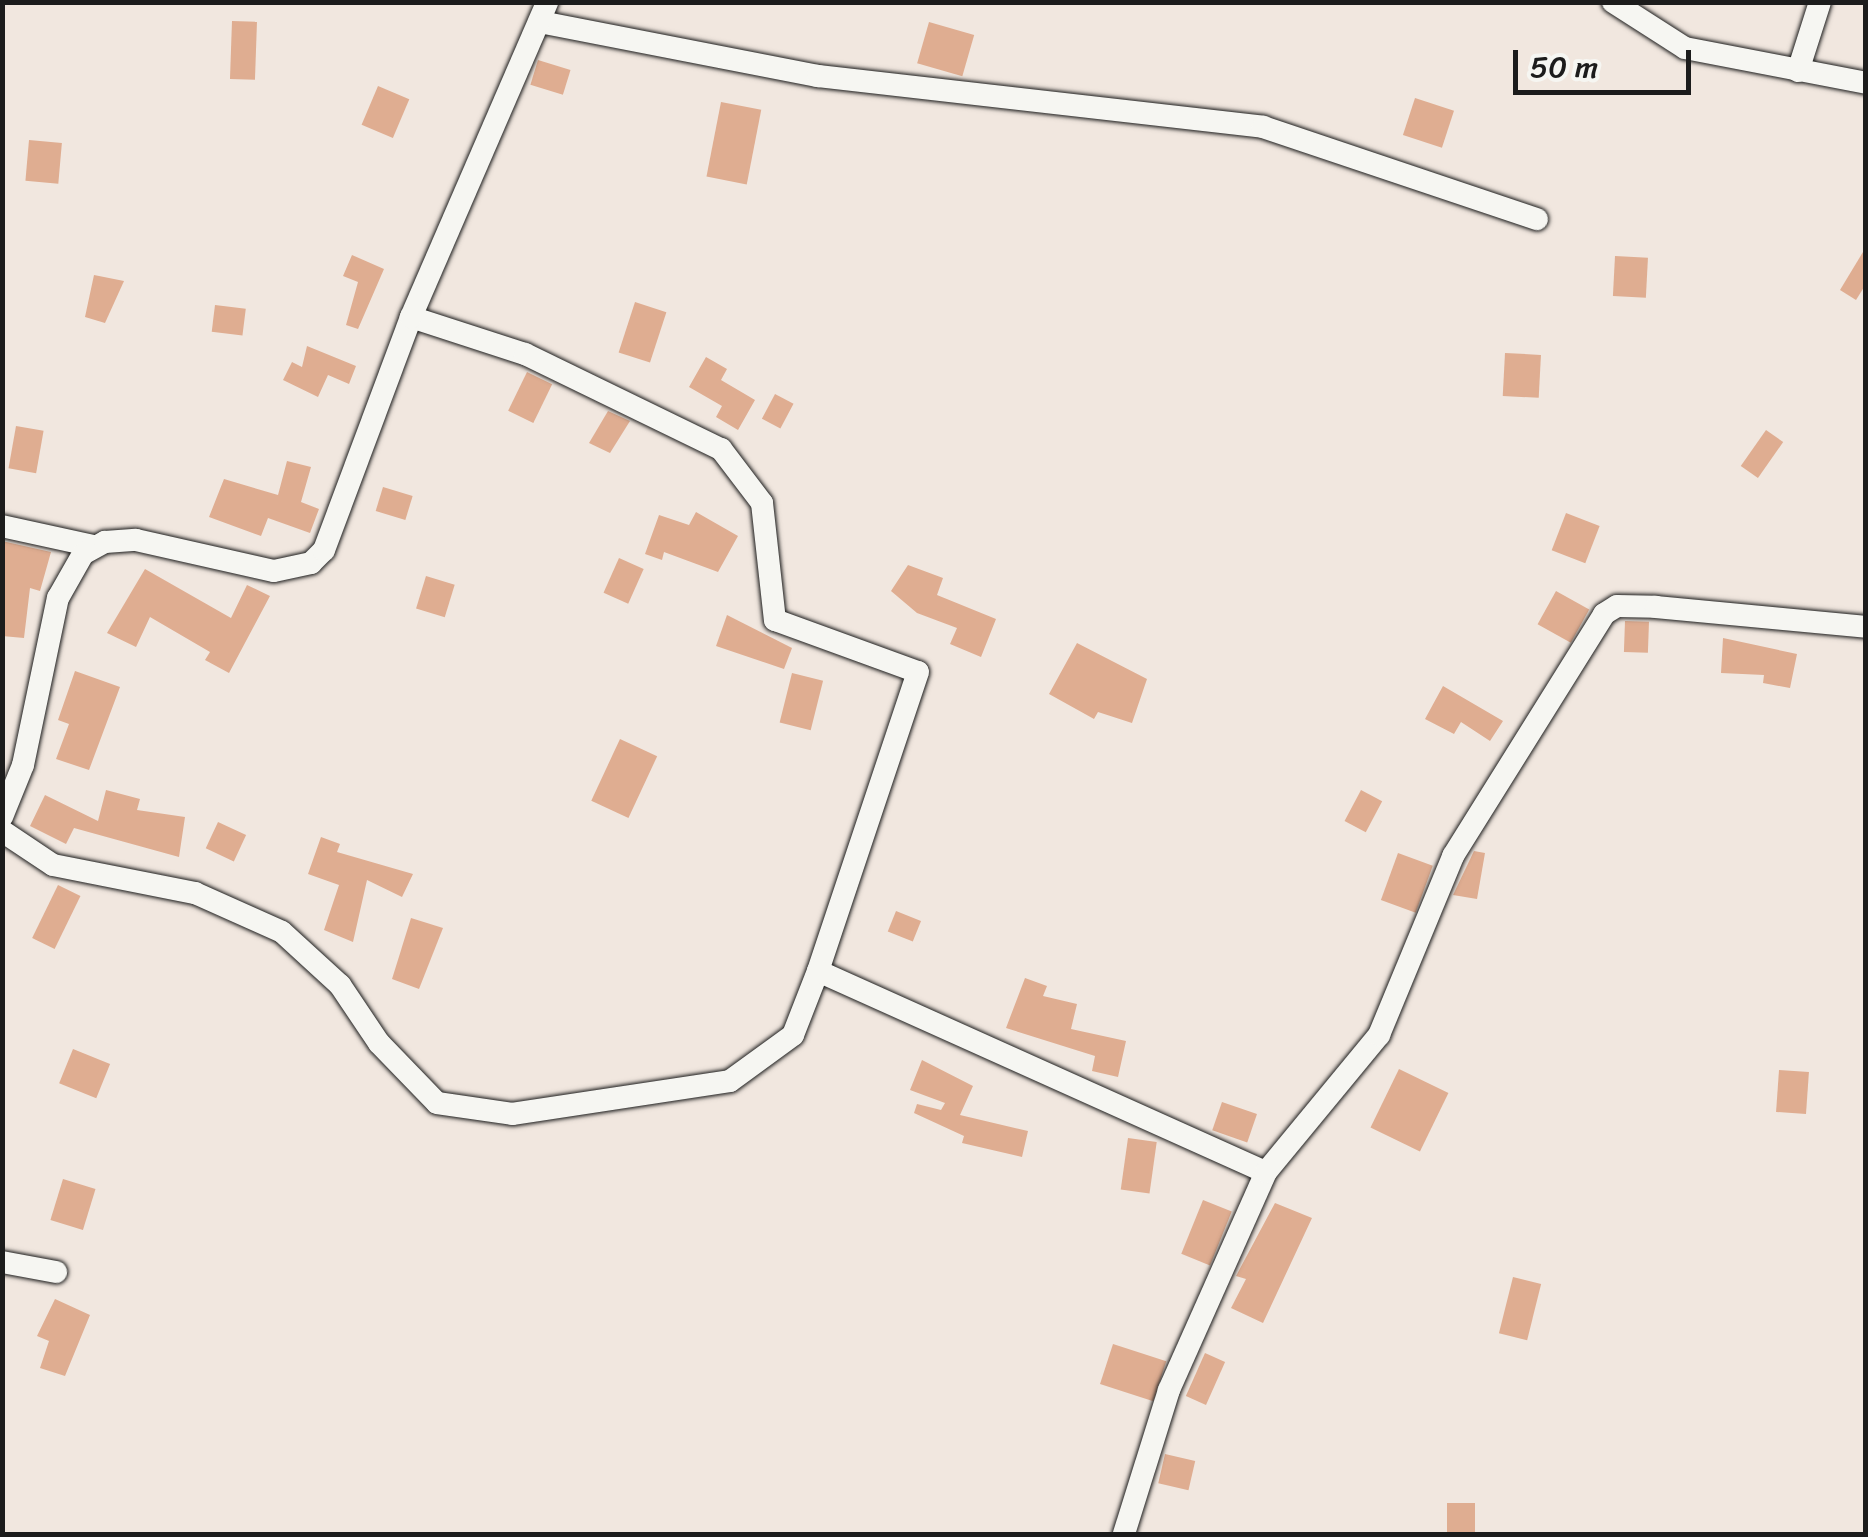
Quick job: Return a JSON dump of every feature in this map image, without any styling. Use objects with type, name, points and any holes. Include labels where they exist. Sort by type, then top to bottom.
[{"type":"street","points":[[1613,2],[1686,48],[1866,83]]},
{"type":"street","points":[[1798,70],[1820,2]]},
{"type":"street","points":[[2,526],[93,546],[136,540],[274,571],[316,560],[335,527],[412,317],[544,8],[818,76],[1262,127],[1537,219]]},
{"type":"street","points":[[2,830],[53,864],[196,892],[282,932],[340,985],[380,1043],[437,1103],[474,1112],[512,1114],[730,1081],[793,1035],[918,672],[774,620],[762,503],[720,448],[525,354],[412,317]]},
{"type":"street","points":[[2,817],[23,765],[58,598],[74,562],[93,546]]},
{"type":"street","points":[[1124,1534],[1170,1390],[1266,1172],[1380,1035],[1453,856],[1604,614],[1617,606],[1656,607],[1866,627]]},
{"type":"street","points":[[818,971],[1266,1172]]},
{"type":"street","points":[[2,1262],[56,1272]]},
{"type":"building","points":[[232,21],[257,22],[255,80],[230,79]]},
{"type":"building","points":[[929,22],[974,35],[962,76],[917,63]]},
{"type":"building","points":[[538,60],[571,70],[563,95],[530,85]]},
{"type":"building","points":[[378,86],[409,99],[393,138],[362,125]]},
{"type":"building","points":[[1415,98],[1454,111],[1442,148],[1403,135]]},
{"type":"building","points":[[721,102],[761,110],[747,184],[706,177]]},
{"type":"building","points":[[29,140],[62,143],[58,184],[25,181]]},
{"type":"building","points":[[1866,247],[1866,284],[1856,300],[1840,290]]},
{"type":"building","points":[[352,255],[384,269],[358,329],[346,325],[358,282],[343,276]]},
{"type":"building","points":[[1615,256],[1648,258],[1646,298],[1613,296]]},
{"type":"building","points":[[94,275],[124,281],[105,323],[85,317]]},
{"type":"building","points":[[635,302],[666,312],[650,363],[619,352]]},
{"type":"building","points":[[215,305],[246,309],[242,336],[212,332]]},
{"type":"building","points":[[307,346],[356,366],[349,384],[328,375],[318,397],[283,380],[292,362],[302,367]]},
{"type":"building","points":[[1505,353],[1541,355],[1539,398],[1503,396]]},
{"type":"building","points":[[706,357],[727,369],[721,380],[755,400],[738,430],[716,417],[722,406],[689,387]]},
{"type":"building","points":[[527,372],[552,384],[533,423],[508,411]]},
{"type":"building","points":[[775,394],[794,404],[780,429],[762,419]]},
{"type":"building","points":[[608,411],[630,421],[610,453],[589,443]]},
{"type":"building","points":[[16,426],[44,431],[36,473],[9,468]]},
{"type":"building","points":[[1766,430],[1783,442],[1758,478],[1741,466]]},
{"type":"building","points":[[287,461],[311,467],[301,502],[319,509],[310,533],[268,518],[261,536],[209,517],[224,479],[278,495]]},
{"type":"building","points":[[383,487],[413,496],[405,520],[376,511]]},
{"type":"building","points":[[696,512],[738,536],[718,572],[664,552],[662,560],[645,554],[659,515],[689,525]]},
{"type":"building","points":[[1566,513],[1600,526],[1585,563],[1552,550]]},
{"type":"building","points":[[2,541],[51,552],[40,591],[30,588],[24,638],[2,636]]},
{"type":"building","points":[[619,558],[644,569],[628,604],[604,593]]},
{"type":"building","points":[[908,565],[943,578],[937,595],[996,619],[981,657],[950,644],[957,628],[917,613],[891,591]]},
{"type":"building","points":[[145,569],[231,618],[247,585],[270,596],[229,673],[205,660],[210,652],[150,617],[136,647],[107,633]]},
{"type":"building","points":[[426,576],[455,585],[445,617],[416,609]]},
{"type":"building","points":[[1556,591],[1589,609],[1571,643],[1538,624]]},
{"type":"building","points":[[727,615],[792,648],[784,669],[716,646]]},
{"type":"building","points":[[1625,621],[1649,622],[1648,653],[1624,652]]},
{"type":"building","points":[[1723,638],[1797,654],[1790,688],[1763,683],[1764,675],[1721,673]]},
{"type":"building","points":[[1077,643],[1147,679],[1132,723],[1098,712],[1094,719],[1049,694]]},
{"type":"building","points":[[75,671],[120,687],[89,770],[56,759],[69,724],[58,720]]},
{"type":"building","points":[[792,673],[823,681],[811,730],[780,722]]},
{"type":"building","points":[[1443,686],[1503,721],[1490,741],[1461,722],[1454,734],[1425,719]]},
{"type":"building","points":[[620,739],[657,756],[628,818],[591,801]]},
{"type":"building","points":[[106,790],[140,799],[137,810],[185,817],[179,857],[74,828],[66,844],[30,826],[45,795],[98,821]]},
{"type":"building","points":[[1361,790],[1382,801],[1366,832],[1345,821]]},
{"type":"building","points":[[218,822],[246,835],[234,861],[206,848]]},
{"type":"building","points":[[321,837],[340,844],[337,852],[413,874],[402,897],[367,880],[353,942],[324,930],[339,885],[308,874]]},
{"type":"building","points":[[1474,851],[1485,853],[1477,899],[1453,895]]},
{"type":"building","points":[[1398,853],[1433,866],[1416,913],[1381,900]]},
{"type":"building","points":[[58,885],[80,896],[55,949],[32,938]]},
{"type":"building","points":[[896,911],[921,921],[913,942],[888,931]]},
{"type":"building","points":[[411,918],[443,928],[419,989],[392,979]]},
{"type":"building","points":[[1025,978],[1047,986],[1043,996],[1077,1004],[1071,1029],[1126,1041],[1118,1077],[1092,1071],[1095,1056],[1006,1028]]},
{"type":"building","points":[[73,1049],[110,1064],[96,1098],[59,1083]]},
{"type":"building","points":[[922,1060],[973,1086],[960,1115],[1028,1131],[1022,1157],[962,1143],[964,1136],[914,1113],[917,1104],[941,1110],[945,1103],[910,1090]]},
{"type":"building","points":[[1399,1069],[1448,1093],[1420,1152],[1371,1127]]},
{"type":"building","points":[[1779,1070],[1809,1072],[1806,1114],[1776,1112]]},
{"type":"building","points":[[1222,1102],[1257,1114],[1247,1142],[1212,1130]]},
{"type":"building","points":[[1128,1138],[1157,1142],[1149,1194],[1121,1189]]},
{"type":"building","points":[[63,1179],[96,1189],[83,1230],[50,1220]]},
{"type":"building","points":[[1203,1200],[1232,1212],[1210,1265],[1181,1254]]},
{"type":"building","points":[[1275,1203],[1312,1218],[1263,1323],[1231,1308],[1246,1279],[1236,1276]]},
{"type":"building","points":[[1513,1277],[1541,1284],[1527,1340],[1499,1333]]},
{"type":"building","points":[[55,1299],[90,1315],[65,1376],[40,1368],[49,1341],[37,1336]]},
{"type":"building","points":[[1113,1344],[1166,1361],[1153,1401],[1100,1384]]},
{"type":"building","points":[[1205,1353],[1225,1362],[1206,1405],[1186,1396]]},
{"type":"building","points":[[1165,1454],[1195,1461],[1188,1490],[1158,1483]]},
{"type":"building","points":[[1447,1503],[1475,1503],[1475,1534],[1447,1534]]}]
